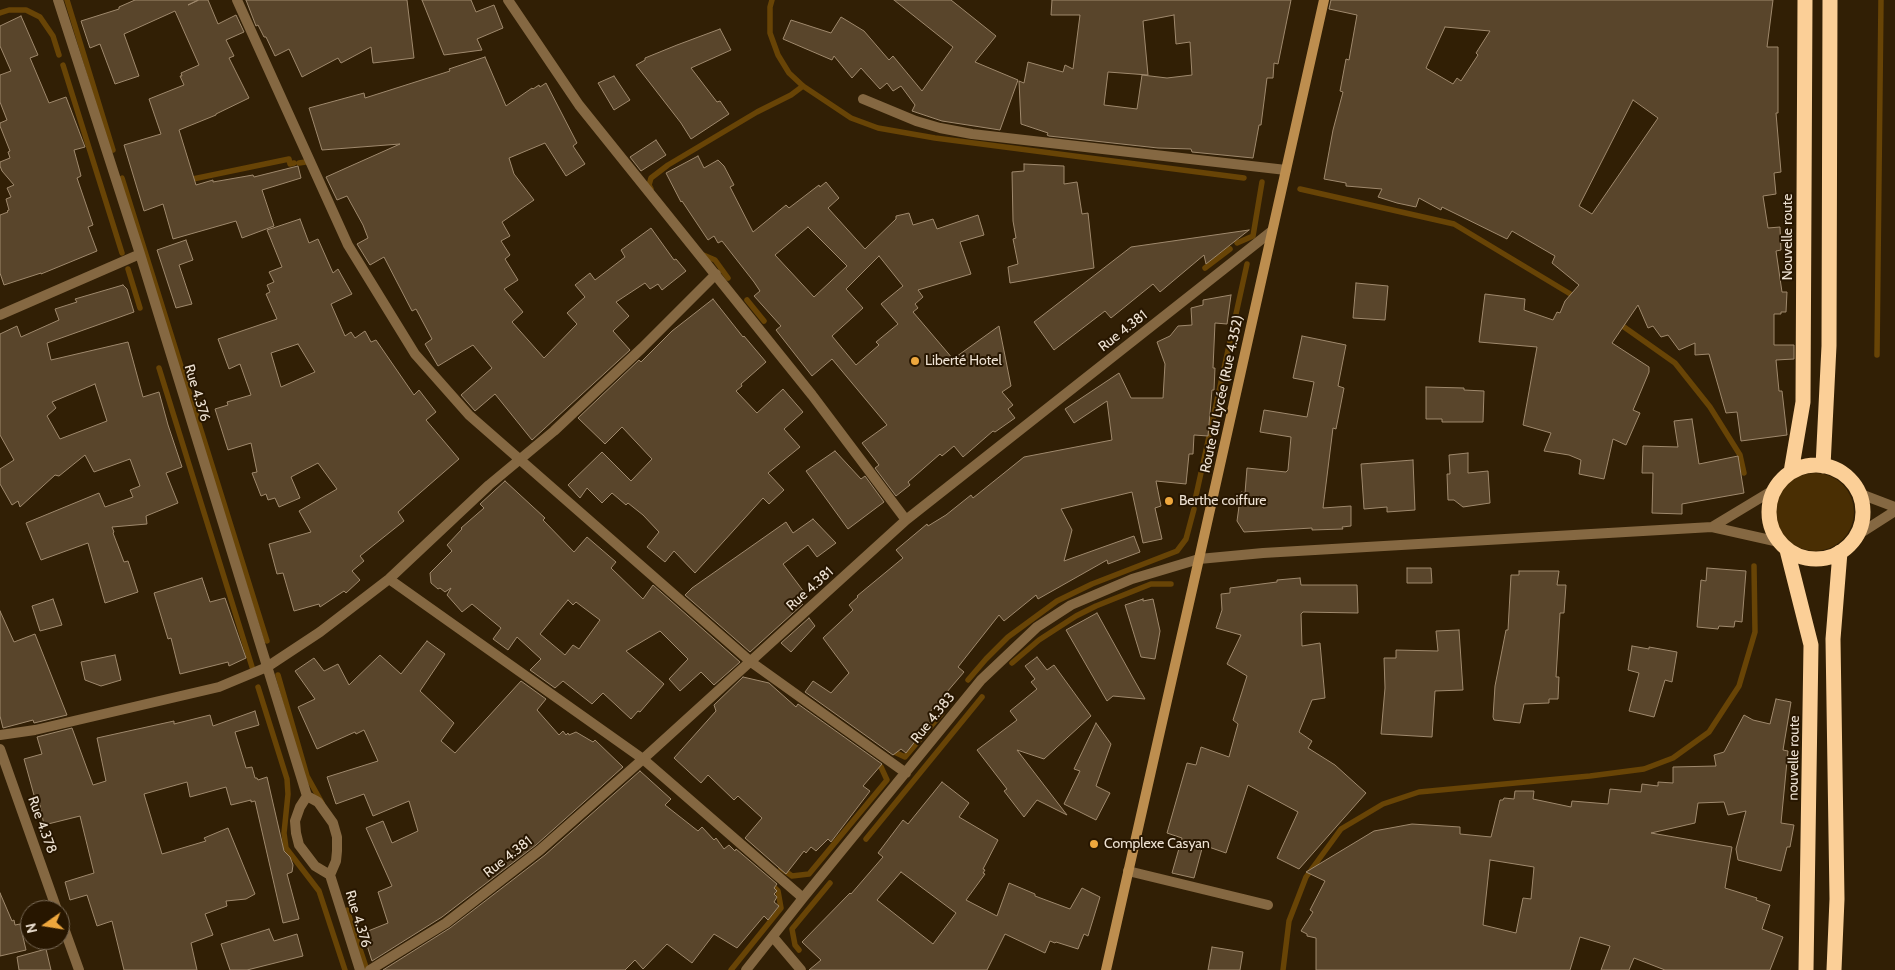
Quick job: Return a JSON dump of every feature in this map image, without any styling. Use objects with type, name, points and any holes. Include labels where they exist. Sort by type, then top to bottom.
[{"type":"highway","name":"Nouvelle route","points":[[1791,472],[1803,402],[1805,0]]},
{"type":"highway","points":[[1823,466],[1829,346],[1830,0]]},
{"type":"highway","points":[[1823,466],[1844,475],[1858,492],[1862,503],[1860,526],[1856,536],[1849,545],[1830,557],[1819,559],[1797,556],[1783,546],[1770,521],[1769,510],[1775,489],[1791,472],[1807,467],[1823,466]]},
{"type":"highway","name":"nouvelle route","points":[[1783,546],[1811,645],[1806,970]]},
{"type":"highway","points":[[1834,970],[1836,900],[1832,639],[1840,552]]},
{"type":"main road","name":"Route du Lycée (Rue 4.352)","points":[[1106,970],[1200,559],[1324,0]]},
{"type":"street","name":"Rue 4.376","points":[[58,0],[140,254],[307,796]]},
{"type":"street","points":[[237,0],[348,246],[415,354],[469,416],[751,662],[906,773]]},
{"type":"street","points":[[508,0],[579,105],[812,395],[906,520]]},
{"type":"street","points":[[863,99],[916,121],[972,134],[1286,170]]},
{"type":"street","name":"Rue 4.381","points":[[370,970],[454,916],[540,850],[751,662],[906,520],[1272,231]]},
{"type":"street","points":[[0,315],[140,254]]},
{"type":"street","points":[[0,735],[35,730],[219,687],[267,667],[320,632],[389,578],[488,485],[554,431],[642,348],[716,274]]},
{"type":"street","points":[[1712,527],[1775,489]]},
{"type":"street","points":[[1858,492],[1895,507]]},
{"type":"street","points":[[1856,536],[1895,511]]},
{"type":"street","points":[[1712,527],[1783,546]]},
{"type":"street","name":"Rue 4.383","points":[[746,970],[981,680],[1037,627],[1071,605],[1124,582],[1200,559],[1263,553],[1712,527]]},
{"type":"street","points":[[389,578],[643,759],[803,898]]},
{"type":"street","name":"Rue 4.378","points":[[0,749],[53,900]]},
{"type":"street","points":[[307,796],[318,802],[333,823],[337,837],[338,852],[330,875],[315,866],[307,858],[298,839],[295,821],[307,796]]},
{"type":"street","points":[[1128,871],[1268,905]]},
{"type":"street","name":"Rue 4.376","points":[[330,875],[360,970]]},
{"type":"street","points":[[773,937],[801,970]]},
{"type":"street","points":[[70,945],[79,970]]},
{"type":"shaded area","points":[[1815,473],[1830,476],[1847,490],[1851,497],[1854,512],[1851,527],[1837,544],[1830,548],[1815,551],[1800,548],[1783,534],[1779,527],[1776,512],[1779,497],[1793,480],[1800,476]]},
{"type":"building","points":[[135,0],[198,0],[188,5],[199,0],[208,0],[218,24],[236,15],[244,32],[226,40],[234,56],[229,58],[249,98],[216,115],[179,130],[196,185],[213,180],[213,182],[253,175],[254,177],[298,166],[301,178],[262,190],[274,226],[242,238],[236,221],[173,239],[163,204],[144,211],[124,145],[161,134],[149,99],[184,85],[180,76],[182,76],[181,73],[199,65],[175,11],[124,34],[139,76],[115,84],[100,44],[90,48],[81,21],[119,9],[119,7]]},
{"type":"building","points":[[246,0],[407,0],[414,58],[373,63],[371,47],[341,63],[338,58],[302,77],[289,49],[275,56],[266,37],[264,37],[258,25],[256,26]]},
{"type":"building","points":[[422,0],[471,0],[476,12],[494,5],[503,28],[477,39],[482,50],[444,55]]},
{"type":"building","points":[[894,0],[951,0],[996,36],[975,62],[1018,80],[1000,130],[942,121],[912,111],[915,105],[901,86],[893,91],[887,83],[880,89],[861,68],[852,78],[834,56],[832,60],[783,39],[791,20],[831,33],[841,17],[864,31],[889,60],[893,56],[922,91],[953,47]]},
{"type":"building","points":[[1052,0],[1291,0],[1278,64],[1274,63],[1273,78],[1267,78],[1261,125],[1259,125],[1253,158],[1192,152],[1191,149],[1158,148],[1049,136],[1047,135],[1048,133],[1021,124],[1019,81],[1024,83],[1028,62],[1063,72],[1065,65],[1073,69],[1080,15],[1051,15]],"holes":[[[1174,15],[1176,44],[1190,42],[1192,75],[1167,78],[1142,75],[1137,109],[1104,105],[1108,72],[1148,75],[1143,21]]]},
{"type":"building","points":[[1331,0],[1773,0],[1767,47],[1778,47],[1778,113],[1776,113],[1781,172],[1774,173],[1776,194],[1763,196],[1768,228],[1780,227],[1781,250],[1776,251],[1782,292],[1787,292],[1786,312],[1774,314],[1774,345],[1794,345],[1794,359],[1776,360],[1779,391],[1782,391],[1787,435],[1741,441],[1737,412],[1726,413],[1709,354],[1695,355],[1695,343],[1679,350],[1668,335],[1661,337],[1653,326],[1648,328],[1638,305],[1612,343],[1649,367],[1649,372],[1633,410],[1640,413],[1626,445],[1613,439],[1604,479],[1579,474],[1581,460],[1569,455],[1544,451],[1551,433],[1523,425],[1537,347],[1479,342],[1485,294],[1525,299],[1524,310],[1553,320],[1557,312],[1560,313],[1565,301],[1579,285],[1552,263],[1555,256],[1512,231],[1507,239],[1442,207],[1441,210],[1419,198],[1416,207],[1378,197],[1382,189],[1346,186],[1346,183],[1324,179],[1333,130],[1343,92],[1340,91],[1346,59],[1349,60],[1357,15],[1329,9]],"holes":[[[1445,27],[1490,31],[1476,53],[1478,55],[1461,81],[1457,78],[1453,84],[1426,68]],[[1633,100],[1658,118],[1592,214],[1579,206]]]},
{"type":"building","points":[[21,16],[38,55],[30,58],[49,103],[66,97],[85,147],[74,150],[81,176],[77,178],[93,225],[88,227],[97,251],[41,274],[4,285],[0,273],[0,215],[9,210],[6,199],[11,197],[7,188],[14,185],[0,166],[0,162],[10,158],[8,152],[10,151],[0,126],[0,123],[7,120],[0,102],[0,75],[11,71],[0,46],[0,26]]},
{"type":"building","points":[[720,29],[731,50],[691,68],[717,102],[720,101],[729,114],[691,139],[681,123],[636,65],[645,60],[645,58]]},
{"type":"building","points":[[485,57],[506,106],[532,88],[539,85],[540,87],[546,83],[577,143],[573,146],[585,164],[566,176],[545,143],[509,158],[514,174],[534,200],[502,222],[510,236],[501,241],[510,255],[505,259],[518,280],[504,289],[523,312],[512,322],[544,358],[577,324],[567,313],[585,297],[575,285],[590,273],[595,280],[625,257],[621,250],[651,228],[674,260],[676,259],[686,271],[662,290],[658,284],[650,289],[645,283],[616,302],[629,316],[613,331],[630,350],[532,440],[495,394],[475,411],[461,395],[492,368],[473,345],[438,366],[425,344],[432,339],[416,309],[412,311],[384,257],[370,265],[357,244],[368,238],[363,225],[347,196],[337,200],[326,177],[400,144],[322,150],[309,108],[364,93],[365,98],[450,71],[449,69]]},
{"type":"building","points":[[614,76],[630,100],[614,110],[598,83]]},
{"type":"building","points":[[656,140],[666,155],[641,171],[630,157]]},
{"type":"building","points":[[698,156],[704,168],[718,160],[724,166],[734,185],[730,187],[753,232],[786,205],[789,208],[819,185],[820,187],[826,182],[839,198],[828,208],[865,249],[896,219],[896,216],[909,213],[913,225],[933,219],[937,229],[978,215],[984,235],[960,242],[971,274],[918,290],[923,297],[915,304],[918,308],[913,312],[953,359],[999,326],[1011,386],[1002,392],[1013,405],[1008,409],[1015,418],[995,432],[993,431],[963,457],[954,446],[942,456],[940,454],[908,482],[910,485],[896,496],[875,468],[879,465],[862,443],[887,425],[832,359],[812,376],[776,330],[781,326],[754,296],[760,291],[754,282],[722,241],[718,243],[714,236],[708,240],[681,202],[666,173]],"holes":[[[808,227],[847,266],[814,297],[775,255]],[[879,256],[903,286],[881,304],[898,324],[876,342],[879,345],[856,365],[832,336],[863,308],[846,289]]]},
{"type":"building","points":[[1024,164],[1064,166],[1064,184],[1077,182],[1082,214],[1088,213],[1094,268],[1010,283],[1008,267],[1018,264],[1013,239],[1016,238],[1013,221],[1012,172],[1024,171]]},
{"type":"building","points":[[300,219],[309,243],[318,239],[333,273],[338,269],[352,294],[331,304],[345,336],[351,332],[355,338],[365,331],[371,342],[376,340],[414,395],[419,390],[436,412],[426,420],[459,459],[398,512],[404,521],[360,556],[364,561],[352,571],[360,580],[346,593],[344,591],[320,607],[319,604],[294,611],[283,573],[277,574],[269,544],[311,532],[299,511],[337,489],[318,463],[291,477],[300,498],[279,507],[275,498],[268,500],[266,494],[261,496],[252,473],[257,472],[251,443],[228,450],[215,409],[228,405],[227,402],[251,395],[240,364],[229,369],[218,339],[277,319],[266,294],[270,292],[267,285],[274,282],[269,272],[282,267],[267,230]],"holes":[[[298,344],[315,372],[281,387],[271,353]]]},
{"type":"building","points":[[1249,230],[1206,264],[1204,255],[1160,292],[1153,284],[1111,318],[1105,311],[1054,350],[1034,322],[1131,247]]},
{"type":"building","points":[[186,240],[193,260],[179,265],[192,304],[176,308],[157,250]]},
{"type":"building","points":[[1356,283],[1388,286],[1385,320],[1353,318]]},
{"type":"building","points":[[123,285],[127,289],[134,312],[47,343],[51,360],[128,342],[143,397],[159,392],[182,467],[166,473],[178,503],[146,516],[147,524],[112,527],[124,562],[128,561],[138,592],[105,603],[88,543],[41,560],[26,523],[99,493],[105,507],[133,497],[130,490],[140,486],[130,459],[94,472],[85,455],[59,476],[55,475],[20,507],[18,501],[12,505],[0,484],[0,469],[14,460],[0,435],[0,334],[17,326],[21,337],[59,320],[55,309],[77,302],[75,299]],"holes":[[[95,384],[107,421],[60,439],[47,416],[56,408],[52,402]]]},
{"type":"building","points":[[1231,295],[1227,324],[1215,323],[1214,390],[1212,390],[1208,436],[1194,435],[1193,454],[1189,454],[1186,484],[1156,481],[1161,506],[1155,508],[1162,539],[1143,543],[1132,492],[1061,509],[1072,530],[1064,561],[1134,536],[1140,552],[1108,564],[1107,560],[1038,599],[1036,595],[1004,621],[999,615],[958,667],[964,672],[929,713],[934,717],[906,753],[901,749],[893,755],[805,692],[813,681],[831,693],[849,673],[823,638],[853,610],[849,605],[857,596],[903,558],[896,550],[927,524],[928,526],[946,515],[971,495],[973,498],[1024,457],[1112,440],[1107,401],[1074,423],[1065,409],[1119,373],[1131,398],[1163,398],[1165,364],[1157,342],[1170,336],[1178,326],[1192,325],[1191,308],[1203,305],[1203,300]]},
{"type":"building","points":[[713,299],[743,337],[766,362],[741,384],[742,386],[736,391],[757,413],[783,389],[803,412],[784,429],[800,447],[768,473],[784,490],[769,504],[763,498],[695,573],[674,551],[665,562],[647,547],[659,532],[628,503],[626,505],[612,493],[602,503],[587,488],[580,498],[568,485],[602,452],[631,481],[652,459],[622,427],[605,444],[578,418],[639,360],[641,362],[672,331]]},
{"type":"building","points":[[1302,336],[1346,345],[1338,386],[1344,388],[1336,429],[1333,428],[1323,508],[1351,506],[1351,526],[1342,527],[1343,529],[1312,530],[1312,528],[1244,532],[1237,521],[1241,492],[1245,493],[1247,468],[1286,472],[1288,470],[1291,437],[1260,432],[1264,410],[1307,417],[1314,382],[1293,378]]},
{"type":"building","points":[[1426,387],[1464,388],[1464,390],[1484,391],[1483,422],[1442,422],[1442,419],[1426,419]]},
{"type":"building","points":[[1692,419],[1699,464],[1738,456],[1744,493],[1682,504],[1682,514],[1652,513],[1653,473],[1642,473],[1643,446],[1678,447],[1674,421]]},
{"type":"building","points":[[835,451],[861,479],[865,476],[884,502],[848,529],[806,471]]},
{"type":"building","points":[[1468,453],[1468,473],[1488,471],[1490,503],[1463,507],[1454,500],[1448,500],[1447,474],[1450,474],[1449,455]]},
{"type":"building","points":[[1413,460],[1415,510],[1387,512],[1387,507],[1364,509],[1361,464]]},
{"type":"building","points":[[505,481],[545,518],[543,520],[574,552],[587,537],[616,562],[611,568],[643,599],[653,585],[740,662],[714,685],[701,672],[680,691],[669,679],[688,659],[660,631],[626,651],[664,684],[640,712],[638,711],[631,719],[603,693],[592,704],[563,681],[555,688],[530,670],[541,659],[517,637],[508,650],[493,639],[501,628],[472,604],[462,612],[447,595],[451,588],[445,592],[431,583],[430,573],[452,551],[447,545],[461,528],[484,508],[480,504]],"holes":[[[568,600],[573,605],[576,602],[600,620],[579,649],[573,645],[565,655],[540,634]]]},
{"type":"building","points":[[813,519],[836,543],[817,557],[808,545],[783,564],[807,596],[800,602],[803,604],[750,652],[685,595],[692,588],[786,522],[793,533]]},
{"type":"building","points":[[1407,568],[1431,568],[1432,583],[1407,583]]},
{"type":"building","points":[[1707,568],[1746,571],[1742,622],[1735,621],[1734,627],[1719,626],[1718,629],[1697,627],[1701,580],[1706,581]]},
{"type":"building","points":[[1519,571],[1559,571],[1557,585],[1566,585],[1564,613],[1560,613],[1556,677],[1559,677],[1558,699],[1549,699],[1549,703],[1524,704],[1520,723],[1494,720],[1493,717],[1495,686],[1506,630],[1508,630],[1511,575],[1519,575]]},
{"type":"building","points":[[202,578],[210,602],[225,598],[246,658],[229,666],[228,662],[180,674],[171,638],[168,639],[154,593]]},
{"type":"building","points":[[1300,578],[1301,585],[1357,585],[1358,613],[1303,612],[1301,614],[1302,646],[1320,643],[1325,698],[1312,700],[1299,732],[1312,741],[1308,748],[1335,765],[1366,793],[1299,869],[1277,858],[1298,812],[1248,785],[1226,853],[1203,845],[1194,878],[1172,873],[1182,838],[1167,833],[1187,763],[1196,765],[1201,747],[1229,757],[1238,724],[1233,720],[1247,676],[1227,664],[1241,635],[1216,628],[1222,610],[1221,594],[1230,593],[1230,588]]},
{"type":"building","points":[[53,599],[62,625],[40,631],[32,606]]},
{"type":"building","points":[[1143,599],[1143,601],[1153,599],[1160,631],[1155,659],[1141,657],[1125,605]]},
{"type":"building","points":[[0,611],[14,642],[35,634],[67,715],[34,723],[33,720],[3,728],[0,716]]},
{"type":"building","points":[[1097,613],[1145,699],[1113,696],[1107,701],[1066,630]]},
{"type":"building","points":[[809,618],[815,626],[791,652],[781,643]]},
{"type":"building","points":[[1459,630],[1463,690],[1435,691],[1432,737],[1381,734],[1385,688],[1384,658],[1396,658],[1396,650],[1438,651],[1436,631]]},
{"type":"building","points":[[427,641],[445,654],[420,691],[454,723],[441,741],[455,753],[521,681],[546,699],[537,710],[559,735],[563,731],[566,735],[576,732],[593,742],[595,740],[623,767],[536,845],[442,917],[372,961],[363,933],[388,923],[378,892],[392,886],[366,828],[383,821],[392,843],[418,831],[409,801],[373,816],[364,794],[336,804],[327,777],[378,761],[364,730],[356,734],[355,732],[317,749],[298,707],[315,699],[295,671],[314,658],[324,671],[338,664],[349,685],[380,655],[401,674]]},
{"type":"building","points":[[1632,646],[1677,652],[1672,682],[1665,680],[1654,717],[1629,711],[1639,673],[1628,670]]},
{"type":"building","points":[[115,655],[121,680],[101,686],[85,680],[81,662]]},
{"type":"building","points":[[1037,657],[1047,670],[1054,665],[1091,716],[1044,759],[1017,750],[1067,815],[1037,800],[1024,817],[1004,791],[1007,789],[977,750],[1017,720],[1010,711],[1037,689],[1031,682],[1035,679],[1025,666]]},
{"type":"building","points":[[743,677],[769,683],[796,707],[798,704],[882,764],[863,786],[870,791],[831,842],[828,839],[816,851],[811,847],[806,853],[804,851],[786,874],[745,838],[762,818],[738,796],[734,800],[708,775],[701,783],[674,758],[716,711],[714,705]]},
{"type":"building","points":[[1776,699],[1791,702],[1783,750],[1788,751],[1781,823],[1794,825],[1790,847],[1787,847],[1781,871],[1738,860],[1736,849],[1746,811],[1728,815],[1724,802],[1698,803],[1695,823],[1651,833],[1732,847],[1725,888],[1757,898],[1756,900],[1770,905],[1762,929],[1783,937],[1770,970],[1665,970],[1634,958],[1629,970],[1601,970],[1610,946],[1580,937],[1570,970],[1316,970],[1316,938],[1307,936],[1307,934],[1301,931],[1313,912],[1310,910],[1325,881],[1306,872],[1374,831],[1412,824],[1460,827],[1460,834],[1491,837],[1500,800],[1504,798],[1514,799],[1515,791],[1534,791],[1533,799],[1571,807],[1572,801],[1608,804],[1610,789],[1641,792],[1642,784],[1658,786],[1658,782],[1673,783],[1673,767],[1716,766],[1714,755],[1724,752],[1744,715],[1753,720],[1770,724]],"holes":[[[1490,860],[1534,867],[1531,899],[1523,898],[1516,933],[1483,925]]]},
{"type":"building","points":[[255,711],[259,725],[235,732],[246,768],[252,767],[255,778],[258,780],[267,777],[284,851],[290,857],[293,865],[292,872],[287,874],[299,919],[283,923],[255,801],[251,802],[251,800],[231,805],[226,787],[190,797],[187,782],[144,794],[162,854],[206,841],[204,838],[228,828],[255,894],[246,899],[226,901],[227,906],[205,914],[213,935],[191,943],[197,970],[124,970],[112,921],[97,926],[87,895],[70,900],[65,882],[94,873],[80,816],[44,825],[40,805],[37,806],[24,759],[42,754],[37,737],[72,728],[93,785],[106,781],[97,738],[174,721],[174,724],[210,715],[213,726]]},
{"type":"building","points":[[1096,723],[1111,744],[1096,786],[1110,793],[1096,820],[1064,804],[1080,771],[1074,769]]},
{"type":"building","points":[[640,771],[671,799],[665,805],[698,831],[702,827],[714,840],[716,838],[724,849],[729,845],[735,851],[736,849],[777,884],[774,888],[777,891],[774,894],[777,897],[774,902],[779,906],[768,920],[764,916],[737,948],[714,934],[692,963],[667,944],[643,969],[635,960],[625,970],[383,970],[450,928],[545,855]]},
{"type":"building","points":[[942,782],[969,803],[959,817],[998,840],[983,869],[985,874],[966,900],[997,916],[1009,883],[1035,894],[1035,896],[1070,909],[1082,888],[1100,897],[1088,936],[1084,934],[1078,949],[1050,941],[1045,953],[1005,934],[987,970],[809,970],[821,960],[802,942],[851,894],[883,857],[878,853],[903,820],[908,824]],"holes":[[[901,872],[956,913],[933,944],[877,900]]]},
{"type":"building","points":[[0,893],[12,921],[14,920],[15,925],[20,924],[20,950],[26,950],[0,956]]},
{"type":"building","points":[[269,929],[274,941],[297,934],[303,956],[247,970],[230,970],[221,944]]},
{"type":"building","points":[[1212,947],[1243,952],[1240,970],[1208,970]]},
{"type":"building","points":[[46,950],[51,970],[19,970],[17,957]]},
{"type":"waterway","points":[[67,0],[113,150]]},
{"type":"waterway","points":[[772,0],[770,7],[770,33],[778,55],[789,73],[803,86],[851,118],[878,128],[935,138],[1244,178]]},
{"type":"waterway","points":[[1877,355],[1881,0]]},
{"type":"waterway","points":[[0,13],[9,10],[26,10],[40,17],[53,36],[59,55]]},
{"type":"waterway","points":[[63,65],[122,253]]},
{"type":"waterway","points":[[651,189],[649,185],[651,178],[668,165],[757,112],[791,95],[803,86]]},
{"type":"waterway","points":[[188,180],[289,159],[290,164],[294,163]]},
{"type":"waterway","points":[[299,163],[312,161]]},
{"type":"waterway","points":[[122,178],[267,641]]},
{"type":"waterway","points":[[1237,243],[1253,236],[1262,182]]},
{"type":"waterway","points":[[1300,189],[1454,224],[1577,298]]},
{"type":"waterway","points":[[1205,268],[1230,249]]},
{"type":"waterway","points":[[701,254],[715,260],[728,278]]},
{"type":"waterway","points":[[1195,500],[1247,264]]},
{"type":"waterway","points":[[128,269],[140,308]]},
{"type":"waterway","points":[[747,300],[764,321]]},
{"type":"waterway","points":[[1617,322],[1675,363],[1710,407],[1740,455],[1744,473]]},
{"type":"waterway","points":[[159,368],[253,670]]},
{"type":"waterway","points":[[968,680],[1008,637],[1057,601],[1092,584],[1177,551],[1186,539],[1194,509]]},
{"type":"waterway","points":[[1283,970],[1289,921],[1306,877],[1341,829],[1383,804],[1419,792],[1644,769],[1673,758],[1709,732],[1739,686],[1755,632],[1754,566]]},
{"type":"waterway","points":[[1012,663],[1039,640],[1076,616],[1096,606],[1151,584],[1171,584]]},
{"type":"waterway","points":[[278,675],[307,776],[322,803]]},
{"type":"waterway","points":[[258,687],[287,779],[288,794],[284,833],[286,848],[319,891],[345,970]]},
{"type":"waterway","points":[[866,839],[982,697]]},
{"type":"waterway","points":[[890,750],[905,757],[942,713]]},
{"type":"waterway","points":[[781,868],[792,876],[809,874],[887,780],[881,767],[876,763]]},
{"type":"waterway","points":[[731,970],[781,908],[778,891],[769,882]]},
{"type":"waterway","points":[[799,950],[795,945],[792,929],[830,883]]},
{"type":"waterway","points":[[347,910],[367,970]]},
{"type":"place","name":"Liberté Hotel","points":[[915,361]]},
{"type":"place","name":"Berthe coiffure","points":[[1169,501]]},
{"type":"place","name":"Complexe Casyan","points":[[1094,844]]}]
